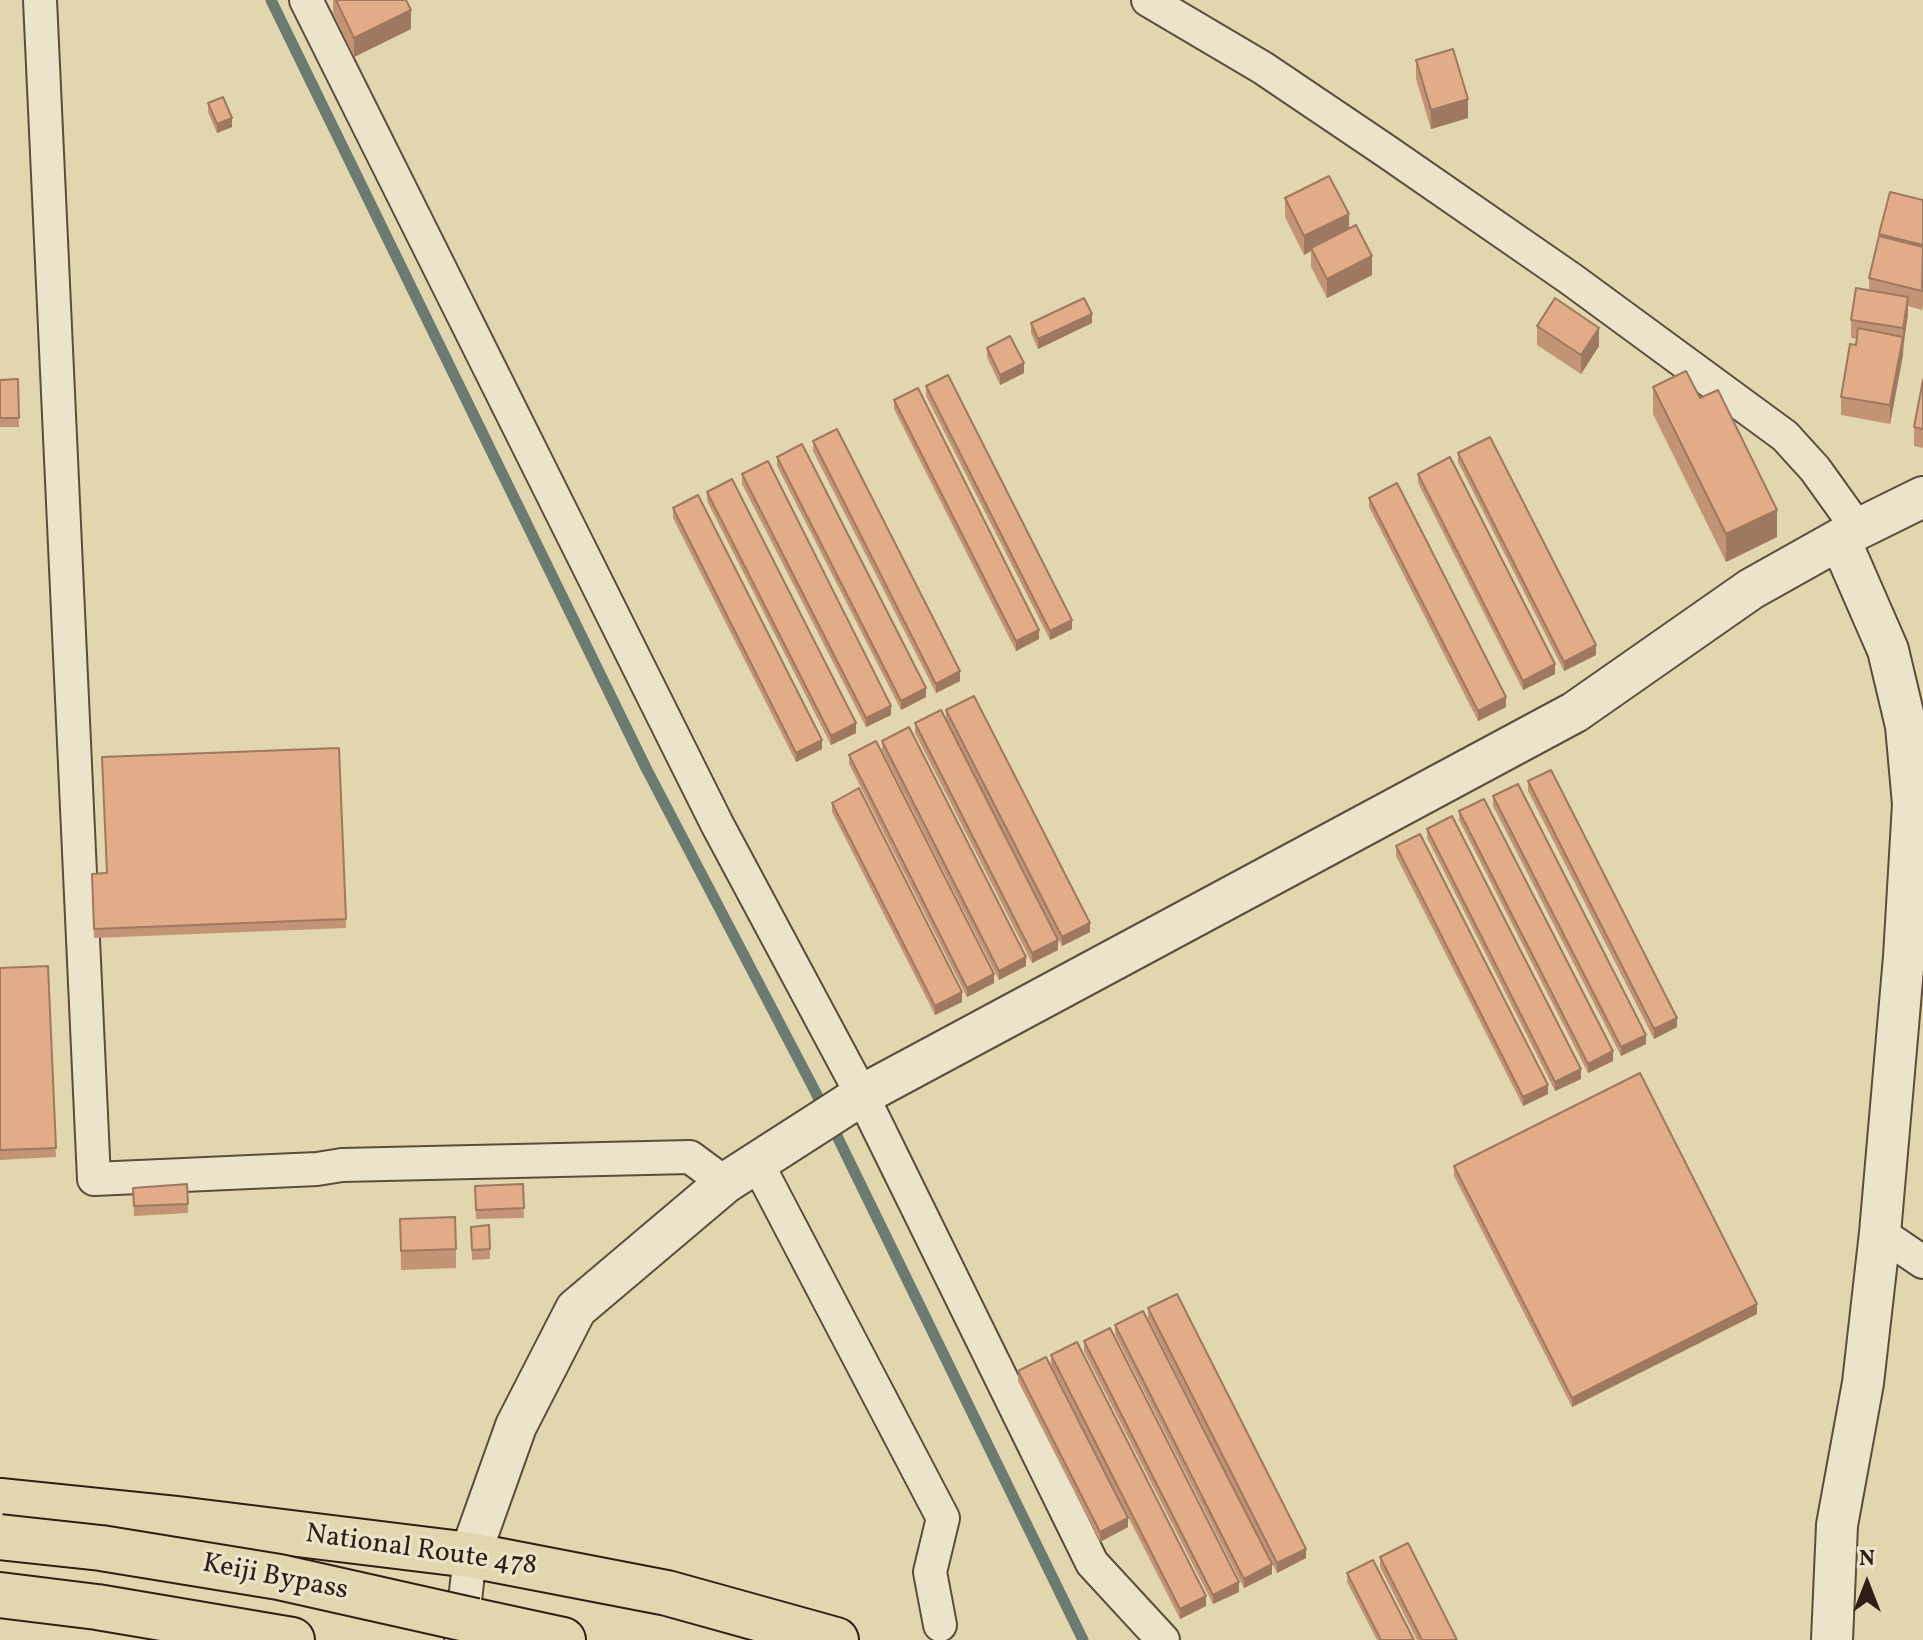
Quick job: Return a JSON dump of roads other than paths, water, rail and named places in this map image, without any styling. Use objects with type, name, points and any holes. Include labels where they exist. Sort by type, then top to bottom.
[{"type":"highway","name":"National Route 478","points":[[0,1501],[470,1555],[667,1593],[836,1640]]},
{"type":"highway","name":"Keiji Bypass","points":[[0,1537],[101,1548],[279,1577],[467,1630],[546,1640]]},
{"type":"highway","name":"Keiji Bypass","points":[[0,1595],[97,1607],[292,1640]]},
{"type":"highway","points":[[467,1630],[563,1640]]},
{"type":"street","points":[[40,0],[94,1179],[317,1169],[342,1165],[690,1157],[750,1166]]},
{"type":"street","points":[[306,0],[717,824],[862,1095],[1092,1563],[1163,1640]]},
{"type":"street","points":[[1148,0],[1263,68],[1374,143],[1571,279],[1785,436],[1815,469],[1849,534],[1888,650],[1906,726],[1913,804],[1904,957],[1880,1233],[1863,1383],[1837,1525],[1832,1640]]},
{"type":"street","points":[[467,1630],[470,1555],[516,1426],[576,1309],[750,1166],[862,1095],[1575,712],[1751,589],[1923,497]]},
{"type":"street","points":[[750,1166],[943,1518],[930,1572],[940,1625]]},
{"type":"street","points":[[1880,1233],[1923,1262]]},
{"type":"waterway","points":[[271,0],[646,768],[815,1091],[1083,1640]]}]
